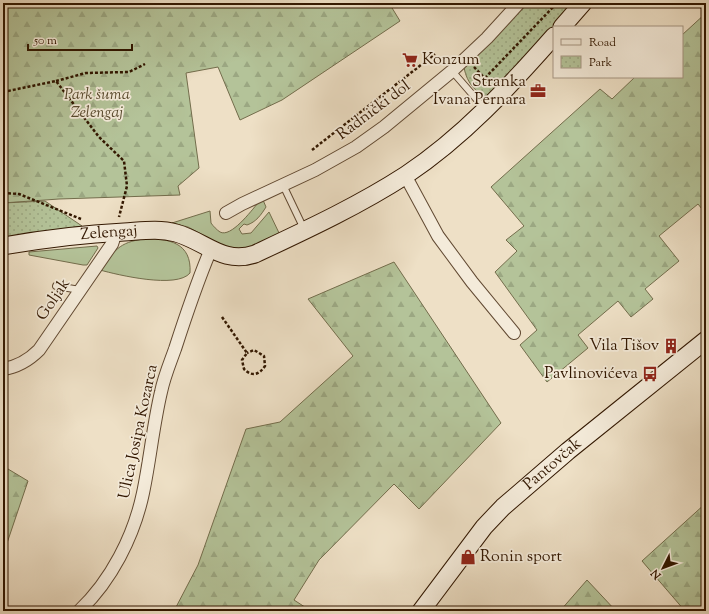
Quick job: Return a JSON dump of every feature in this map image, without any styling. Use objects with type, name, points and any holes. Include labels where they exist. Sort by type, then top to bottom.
[{"type":"street","name":"Radnički dol","points":[[226,213],[315,170],[356,147],[384,127],[452,71],[519,3]]},
{"type":"street","points":[[563,26],[583,3]]},
{"type":"street","name":"Zelengaj","points":[[3,246],[117,227],[164,230],[188,237],[230,258],[246,257],[305,231],[405,175],[447,143],[486,110],[553,37]]},
{"type":"street","points":[[405,175],[438,236],[472,282],[514,333]]},
{"type":"street","name":"Goljak","points":[[3,369],[24,362],[39,350],[112,244],[117,227]]},
{"type":"street","name":"Ulica Josipa Kozarca","points":[[79,611],[95,597],[112,574],[135,522],[143,494],[151,442],[162,390],[191,297],[211,249]]},
{"type":"street","name":"Pantovčak","points":[[421,611],[474,538],[503,508],[580,442],[706,340]]},
{"type":"lane","points":[[452,71],[486,110]]},
{"type":"lane","points":[[283,185],[305,231]]},
{"type":"lane","points":[[56,286],[80,290]]},
{"type":"path","points":[[485,78],[557,3]]},
{"type":"path","points":[[312,150],[435,54]]},
{"type":"path","points":[[465,58],[501,95]]},
{"type":"path","points":[[3,92],[86,73],[129,72],[145,64]]},
{"type":"path","points":[[56,81],[99,137],[124,161],[127,186],[117,227]]},
{"type":"path","points":[[3,194],[19,194],[86,220]]},
{"type":"path","points":[[222,317],[247,353]]},
{"type":"path","points":[[254,350],[264,356],[266,366],[258,374],[252,374],[244,369],[242,360],[247,353],[254,350]]},
{"type":"green space","name":"Park šuma Zelengaj","points":[[3,3],[389,3],[400,21],[282,100],[240,120],[218,67],[186,73],[199,168],[178,186],[180,195],[59,199],[3,203]]},
{"type":"green space","points":[[524,3],[573,3],[490,97],[485,96],[475,90],[472,86],[466,76],[464,66]]},
{"type":"green space","points":[[695,3],[706,3],[706,13]]},
{"type":"green space","points":[[706,13],[706,214],[698,204],[659,236],[679,261],[645,289],[653,299],[631,317],[618,301],[578,335],[588,348],[547,382],[520,345],[537,330],[495,272],[517,251],[506,240],[524,226],[491,187],[600,89],[612,99],[634,78],[683,78],[683,34]]},
{"type":"green space","points":[[263,200],[266,207],[256,220],[247,225],[244,224],[239,229],[242,234],[251,233],[269,212],[280,235],[245,249],[227,248],[188,227],[172,223],[210,211],[211,223],[220,232],[225,233],[235,228],[258,203]]},
{"type":"green space","points":[[45,201],[82,226],[3,239],[3,203]]},
{"type":"green space","points":[[144,239],[170,241],[177,244],[187,255],[190,263],[190,273],[183,278],[161,280],[120,275],[100,270],[118,248],[129,242]]},
{"type":"green space","points":[[97,246],[98,248],[87,265],[29,255],[29,252]]},
{"type":"green space","points":[[394,262],[501,423],[419,509],[394,484],[319,560],[294,600],[311,611],[174,611],[198,565],[246,429],[280,422],[353,356],[308,299]]},
{"type":"green space","points":[[3,466],[28,481],[3,555]]},
{"type":"green space","points":[[706,503],[706,611],[685,611],[642,561]]},
{"type":"green space","points":[[587,580],[616,611],[560,611]]},
{"type":"place","name":"Konzum","points":[[410,60]]},
{"type":"place","name":"Stranka Ivana Pernara","points":[[538,91]]},
{"type":"place","name":"Vila Tišov","points":[[671,346]]},
{"type":"place","name":"Pavlinovićeva","points":[[650,374]]},
{"type":"place","name":"Ronin sport","points":[[468,557]]}]
